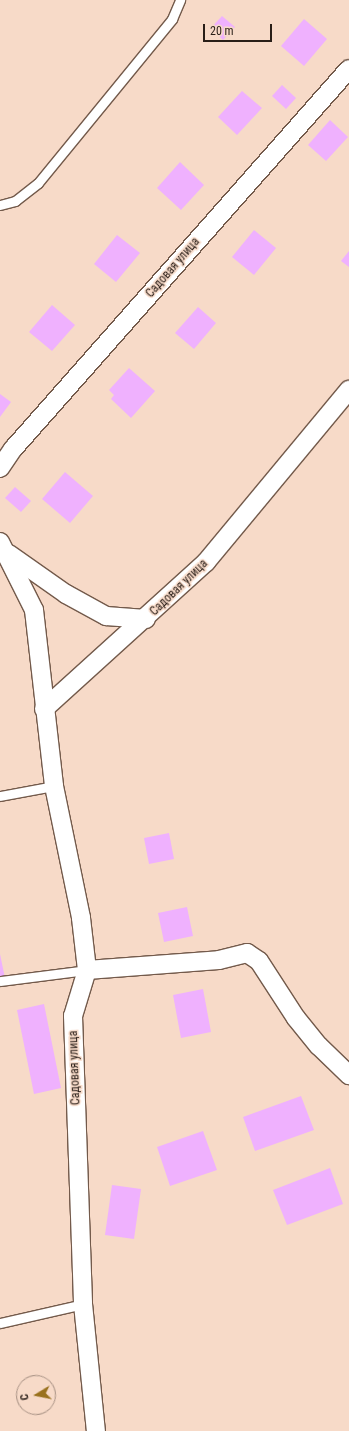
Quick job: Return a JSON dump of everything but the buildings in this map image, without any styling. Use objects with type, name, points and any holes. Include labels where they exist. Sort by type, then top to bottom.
[{"type":"street","name":"Садовая улица","points":[[0,468],[13,449],[349,69]]},
{"type":"street","name":"Садовая улица","points":[[44,709],[146,619],[206,562],[349,390]]},
{"type":"street","name":"Садовая улица","points":[[4,548],[66,594],[106,616],[146,619]]},
{"type":"street","name":"Садовая улица","points":[[4,548],[34,610],[44,709],[54,786],[81,918],[87,970],[73,1016],[83,1304],[96,1431]]},
{"type":"street","points":[[87,970],[219,960],[247,953],[259,961],[296,1018],[319,1046],[349,1075]]},
{"type":"lane","points":[[0,205],[15,201],[38,183],[172,19],[180,0]]},
{"type":"lane","points":[[0,796],[54,786]]},
{"type":"lane","points":[[0,981],[87,970]]},
{"type":"lane","points":[[0,1323],[83,1304]]}]
